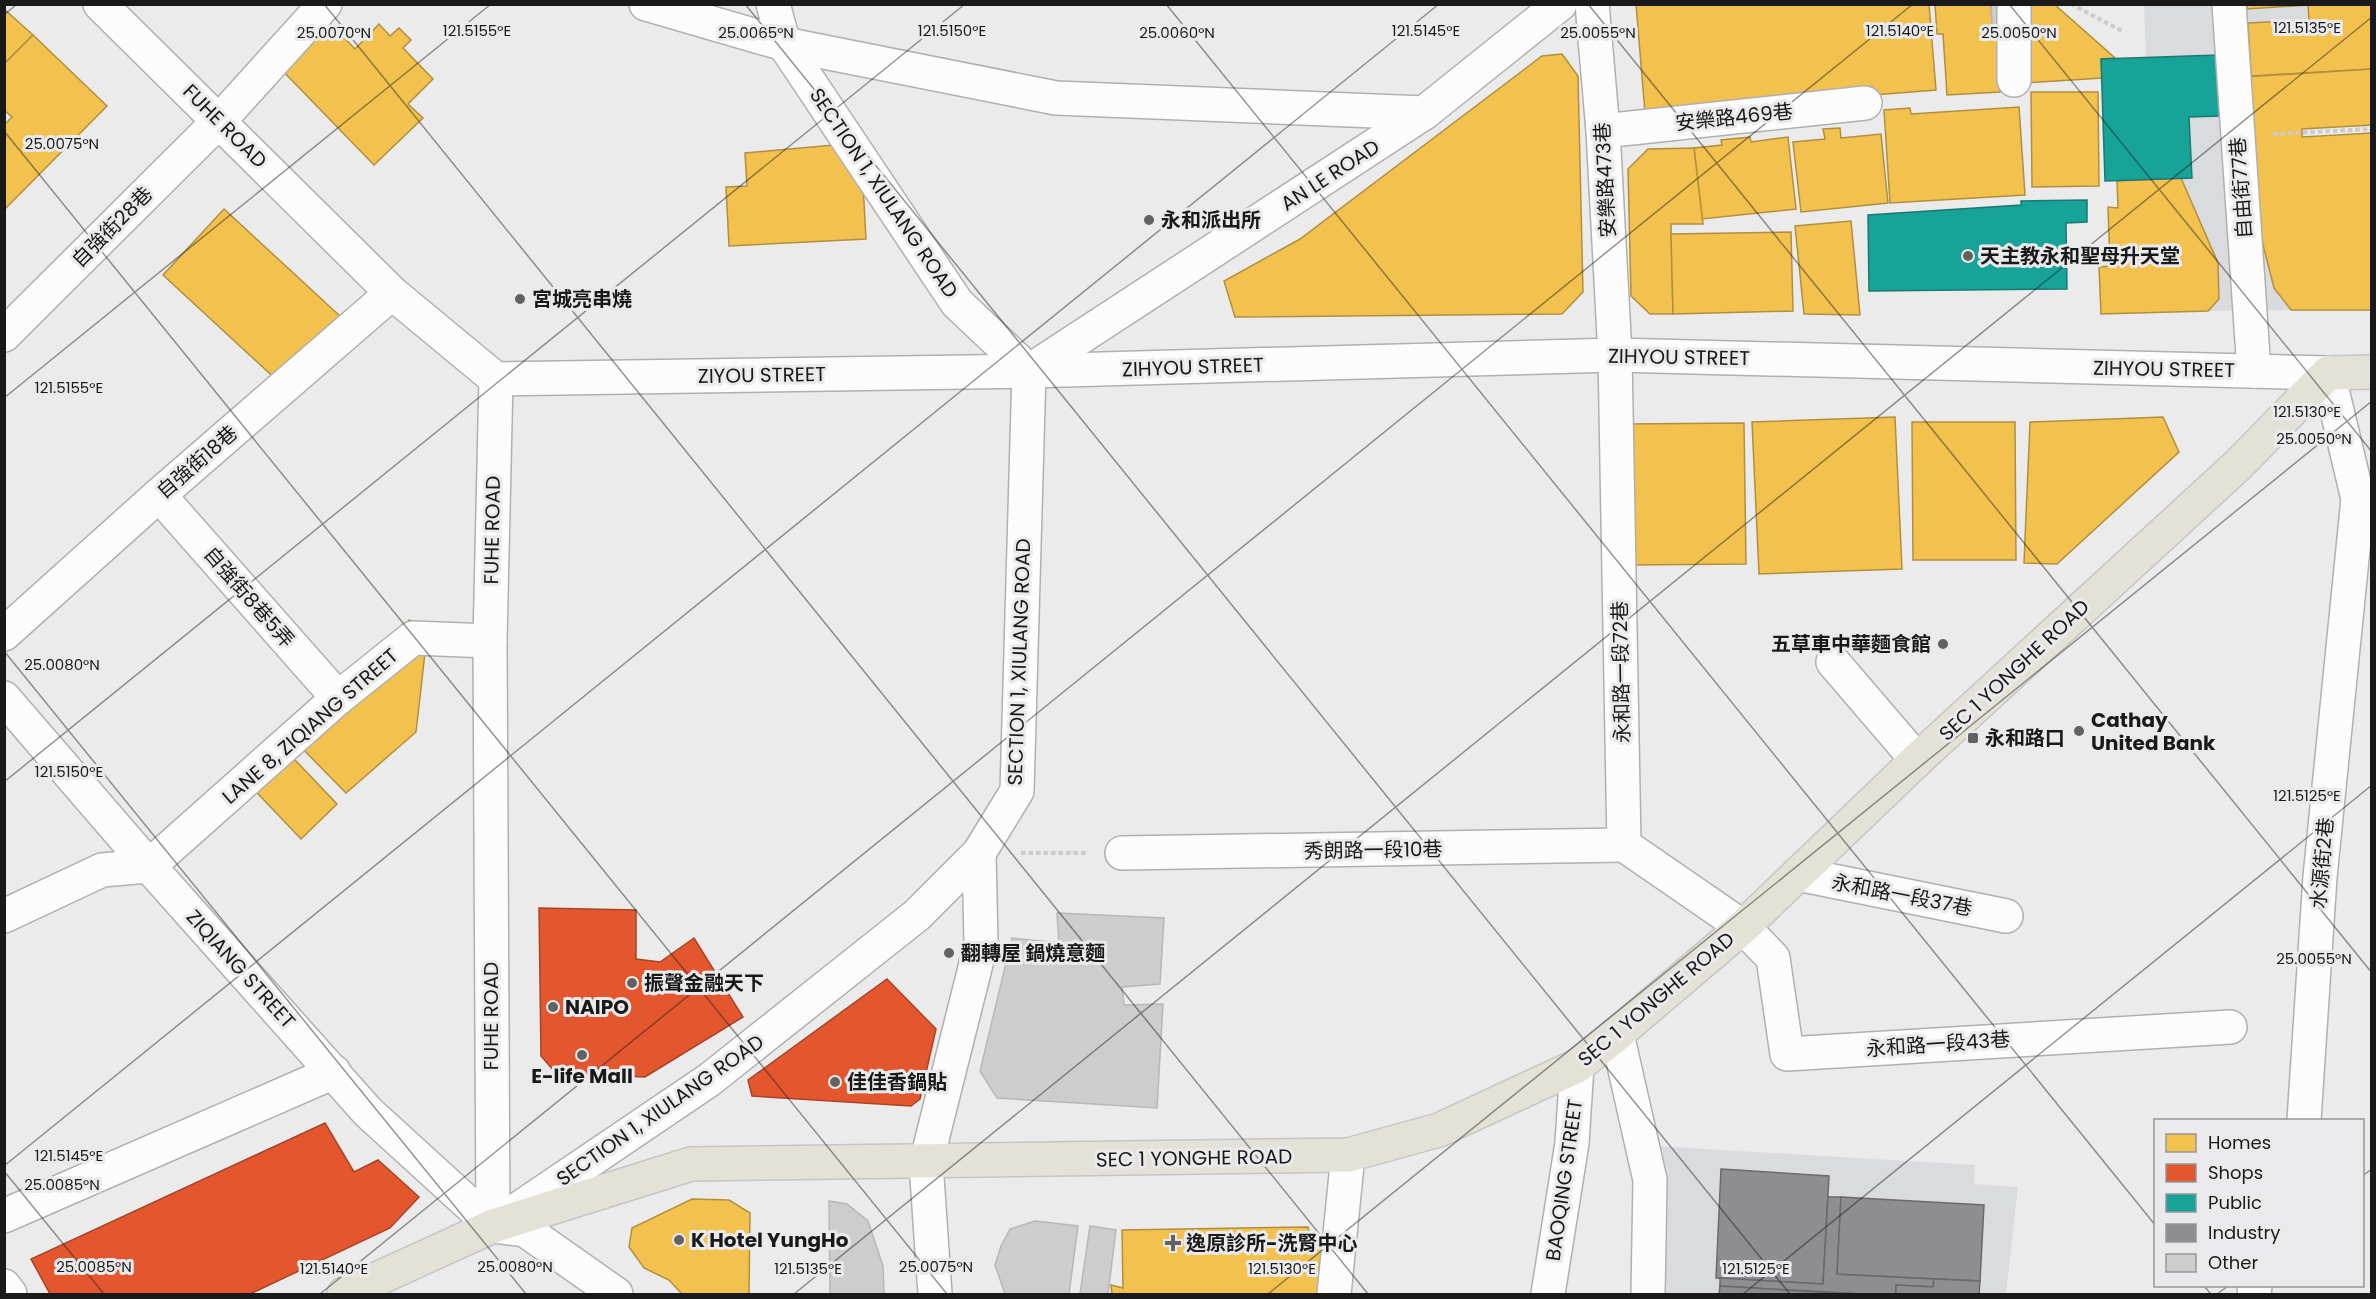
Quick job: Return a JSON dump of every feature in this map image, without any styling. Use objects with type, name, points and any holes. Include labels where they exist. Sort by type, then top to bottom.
[{"type":"main road","points":[[2328,373],[2372,372]]},
{"type":"main road","name":"SEC 1 YONGHE ROAD","points":[[344,1294],[494,1226],[691,1164],[926,1163],[1348,1155],[1439,1130],[1577,1066],[1743,927],[1917,760],[2238,465],[2328,373]]},
{"type":"street","name":"FUHE ROAD","points":[[100,4],[220,120],[392,293],[496,379],[490,641],[494,1226]]},
{"type":"street","name":"自強街28巷","points":[[4,335],[220,120],[324,4]]},
{"type":"street","points":[[646,4],[784,44],[1056,98],[1424,113]]},
{"type":"street","name":"SECTION 1, XIULANG ROAD","points":[[494,1226],[709,1080],[917,915],[979,853],[1017,790],[1029,371],[957,303],[784,44],[773,4]]},
{"type":"street","name":"AN LE ROAD","points":[[1029,371],[1424,113],[1560,4]]},
{"type":"street","name":"安樂路473巷","points":[[1592,4],[1603,131],[1615,355]]},
{"type":"street","points":[[2014,4],[2014,80]]},
{"type":"street","name":"自由街77巷","points":[[2229,4],[2254,371]]},
{"type":"street","name":"安樂路469巷","points":[[1603,131],[1864,103]]},
{"type":"street","name":"自強街18巷","points":[[4,634],[159,495],[392,293]]},
{"type":"street","name":"ZIHYOU STREET","points":[[1029,371],[1615,355],[2328,373]]},
{"type":"street","name":"永和路一段72巷","points":[[1615,355],[1624,845]]},
{"type":"street","name":"ZIYOU STREET","points":[[496,379],[1029,371]]},
{"type":"street","name":"水源街2巷","points":[[2304,1119],[2320,877],[2365,503],[2328,373]]},
{"type":"street","name":"自強街8巷5弄","points":[[159,495],[338,698]]},
{"type":"street","name":"LANE 8, ZIQIANG STREET","points":[[149,866],[338,698],[413,638],[490,641]]},
{"type":"street","points":[[1833,662],[1917,760]]},
{"type":"street","name":"ZIQIANG STREET","points":[[4,698],[149,866],[368,1112],[494,1226]]},
{"type":"street","points":[[1624,845],[1743,927]]},
{"type":"street","name":"秀朗路一段10巷","points":[[1122,853],[1624,845]]},
{"type":"street","points":[[934,1294],[926,1163],[981,944],[979,853]]},
{"type":"street","points":[[4,916],[102,870],[149,866]]},
{"type":"street","name":"永和路一段37巷","points":[[1798,874],[2006,916]]},
{"type":"street","name":"永和路一段43巷","points":[[1743,927],[1773,958],[1787,1054],[2230,1027]]},
{"type":"street","points":[[1617,1034],[1650,1180],[1648,1294]]},
{"type":"street","name":"BAOQING STREET","points":[[1548,1294],[1572,1143],[1577,1066]]},
{"type":"street","points":[[4,1216],[334,1072]]},
{"type":"street","points":[[1334,1294],[1348,1155]]},
{"type":"street","points":[[494,1226],[525,1230],[616,1294]]},
{"type":"street","points":[[4,1286],[10,1294]]},
{"type":"path","points":[[2071,4],[2124,32]]},
{"type":"path","points":[[2307,133],[2372,129]]},
{"type":"path","points":[[979,853],[1122,853]]},
{"type":"shaded area","points":[[2247,4],[2248,9],[2308,5],[2309,20],[2248,23],[2251,76],[2245,77],[2250,194],[2274,288],[2291,310],[2208,311],[2219,299],[2218,263],[2181,178],[2192,178],[2189,117],[2220,116],[2218,55],[2146,57],[2144,5]]},
{"type":"shaded area","points":[[1656,1146],[1975,1165],[1974,1184],[2018,1187],[2006,1294],[1667,1294]]},
{"type":"building: Homes","points":[[1636,4],[1929,4],[1936,90],[1645,113]]},
{"type":"building: Homes","points":[[1935,4],[1991,4],[1993,38],[2005,38],[2000,92],[1947,95],[1943,34],[1937,34]]},
{"type":"building: Homes","points":[[2021,4],[2054,4],[2115,58],[2101,59],[2102,78],[2023,83]]},
{"type":"building: Homes","points":[[2247,4],[2372,4],[2372,69],[2251,76],[2248,23],[2309,20],[2308,5],[2247,9]]},
{"type":"building: Homes","points":[[4,9],[33,35],[4,64]]},
{"type":"building: Homes","points":[[326,19],[355,49],[379,24],[390,36],[399,28],[411,40],[403,48],[433,79],[408,104],[423,118],[374,165],[278,66]]},
{"type":"building: Homes","points":[[33,35],[107,106],[4,210],[4,125],[12,117],[4,110],[4,64]]},
{"type":"building: Homes","points":[[1562,54],[1578,76],[1583,292],[1562,314],[1235,317],[1224,281],[1300,239],[1542,56]]},
{"type":"building: Homes","points":[[2372,69],[2372,125],[2302,129],[2302,137],[2372,133],[2372,310],[2291,310],[2274,288],[2250,194],[2244,77]]},
{"type":"building: Homes","points":[[2031,92],[2098,92],[2099,186],[2032,187]]},
{"type":"building: Homes","points":[[2019,107],[2025,195],[1890,203],[1884,110],[1910,108],[1911,114]]},
{"type":"building: Homes","points":[[1840,128],[1841,138],[1881,134],[1888,203],[1801,212],[1793,142],[1825,139],[1823,129]]},
{"type":"building: Homes","points":[[1750,137],[1751,142],[1788,137],[1796,209],[1702,219],[1694,148],[1722,145],[1721,140]]},
{"type":"building: Homes","points":[[834,145],[863,184],[866,239],[729,246],[726,187],[747,186],[745,153]]},
{"type":"building: Homes","points":[[1694,148],[1703,224],[1671,224],[1673,314],[1650,314],[1631,296],[1628,169],[1648,149]]},
{"type":"building: Homes","points":[[2181,178],[2218,263],[2219,299],[2208,311],[2101,314],[2099,267],[2110,266],[2108,207],[2118,208],[2117,181]]},
{"type":"building: Homes","points":[[224,209],[342,318],[281,384],[163,275]]},
{"type":"building: Homes","points":[[1851,221],[1860,315],[1804,314],[1795,226]]},
{"type":"building: Homes","points":[[1791,232],[1793,311],[1673,314],[1671,234]]},
{"type":"building: Homes","points":[[1895,417],[1902,569],[1759,574],[1752,422]]},
{"type":"building: Homes","points":[[2163,417],[2179,452],[2057,564],[2024,563],[2030,422]]},
{"type":"building: Homes","points":[[1912,422],[2015,422],[2016,560],[1913,560]]},
{"type":"building: Homes","points":[[1744,423],[1746,564],[1628,565],[1626,424]]},
{"type":"building: Homes","points":[[409,620],[423,624],[427,635],[416,732],[346,793],[295,741]]},
{"type":"building: Homes","points":[[276,740],[337,804],[301,839],[240,775]]},
{"type":"building: Homes","points":[[692,1199],[729,1200],[750,1213],[749,1294],[682,1294],[669,1280],[644,1268],[629,1247],[632,1228]]},
{"type":"building: Homes","points":[[1308,1227],[1311,1241],[1321,1242],[1326,1294],[1112,1294],[1111,1285],[1123,1288],[1122,1230]]},
{"type":"building: Shops","name":"振聲金融天下","points":[[539,908],[636,910],[636,959],[660,962],[694,938],[743,1017],[645,1077],[581,1075],[554,1071],[541,1056]]},
{"type":"building: Shops","points":[[887,979],[936,1029],[920,1099],[911,1106],[752,1096],[748,1080]]},
{"type":"building: Shops","points":[[325,1123],[354,1172],[378,1160],[419,1197],[390,1228],[250,1294],[50,1294],[31,1259]]},
{"type":"building: Public","points":[[2218,55],[2220,116],[2189,117],[2192,178],[2105,181],[2101,59]]},
{"type":"building: Public","name":"天主教永和聖母升天堂","points":[[2087,200],[2087,222],[2066,223],[2067,289],[1869,291],[1868,215],[2021,205],[2021,201]]},
{"type":"building: Industry","points":[[1721,1169],[1829,1176],[1823,1284],[1716,1278]]},
{"type":"building: Industry","points":[[1828,1197],[1841,1197],[1837,1274],[1934,1279],[1933,1287],[1896,1285],[1896,1294],[1862,1294],[1720,1286],[1720,1278],[1823,1284]]},
{"type":"building: Industry","points":[[1841,1197],[1984,1205],[1980,1281],[1837,1274]]},
{"type":"building: Industry","points":[[1934,1279],[1980,1281],[1979,1294],[1896,1294],[1896,1285],[1933,1287]]},
{"type":"building: Industry","points":[[1720,1286],[1835,1293],[1862,1294],[1719,1294]]},
{"type":"building: Other","points":[[1991,4],[2003,4],[2005,38],[1993,38]]},
{"type":"building: Other","points":[[1057,913],[1164,918],[1160,984],[1122,987],[1124,1005],[1163,1004],[1157,1108],[997,1098],[980,1071],[1012,938],[1059,943]]},
{"type":"building: Other","points":[[829,1201],[847,1204],[868,1221],[883,1266],[884,1294],[830,1294]]},
{"type":"building: Other","points":[[1035,1221],[1078,1226],[1069,1294],[1005,1294],[995,1265],[1001,1246],[1010,1229]]},
{"type":"building: Other","points":[[1090,1226],[1116,1230],[1108,1294],[1080,1294]]},
{"type":"place","name":"永和派出所","points":[[1149,220]]},
{"type":"place","name":"天主教永和聖母升天堂","points":[[1968,256]]},
{"type":"place","name":"宮城亮串燒","points":[[520,299]]},
{"type":"place","name":"五草車中華麵食館","points":[[1943,644]]},
{"type":"place","name":"Cathay United Bank","points":[[2079,731]]},
{"type":"place","name":"永和路口","points":[[1973,738]]},
{"type":"place","name":"翻轉屋 鍋燒意麵","points":[[949,953]]},
{"type":"place","name":"振聲金融天下","points":[[632,983]]},
{"type":"place","name":"NAIPO","points":[[553,1007]]},
{"type":"place","name":"E-life Mall","points":[[582,1055]]},
{"type":"place","name":"佳佳香鍋貼","points":[[835,1082]]},
{"type":"place","name":"K Hotel YungHo","points":[[679,1240]]},
{"type":"place","name":"逸原診所-洗腎中心","points":[[1173,1243]]}]
